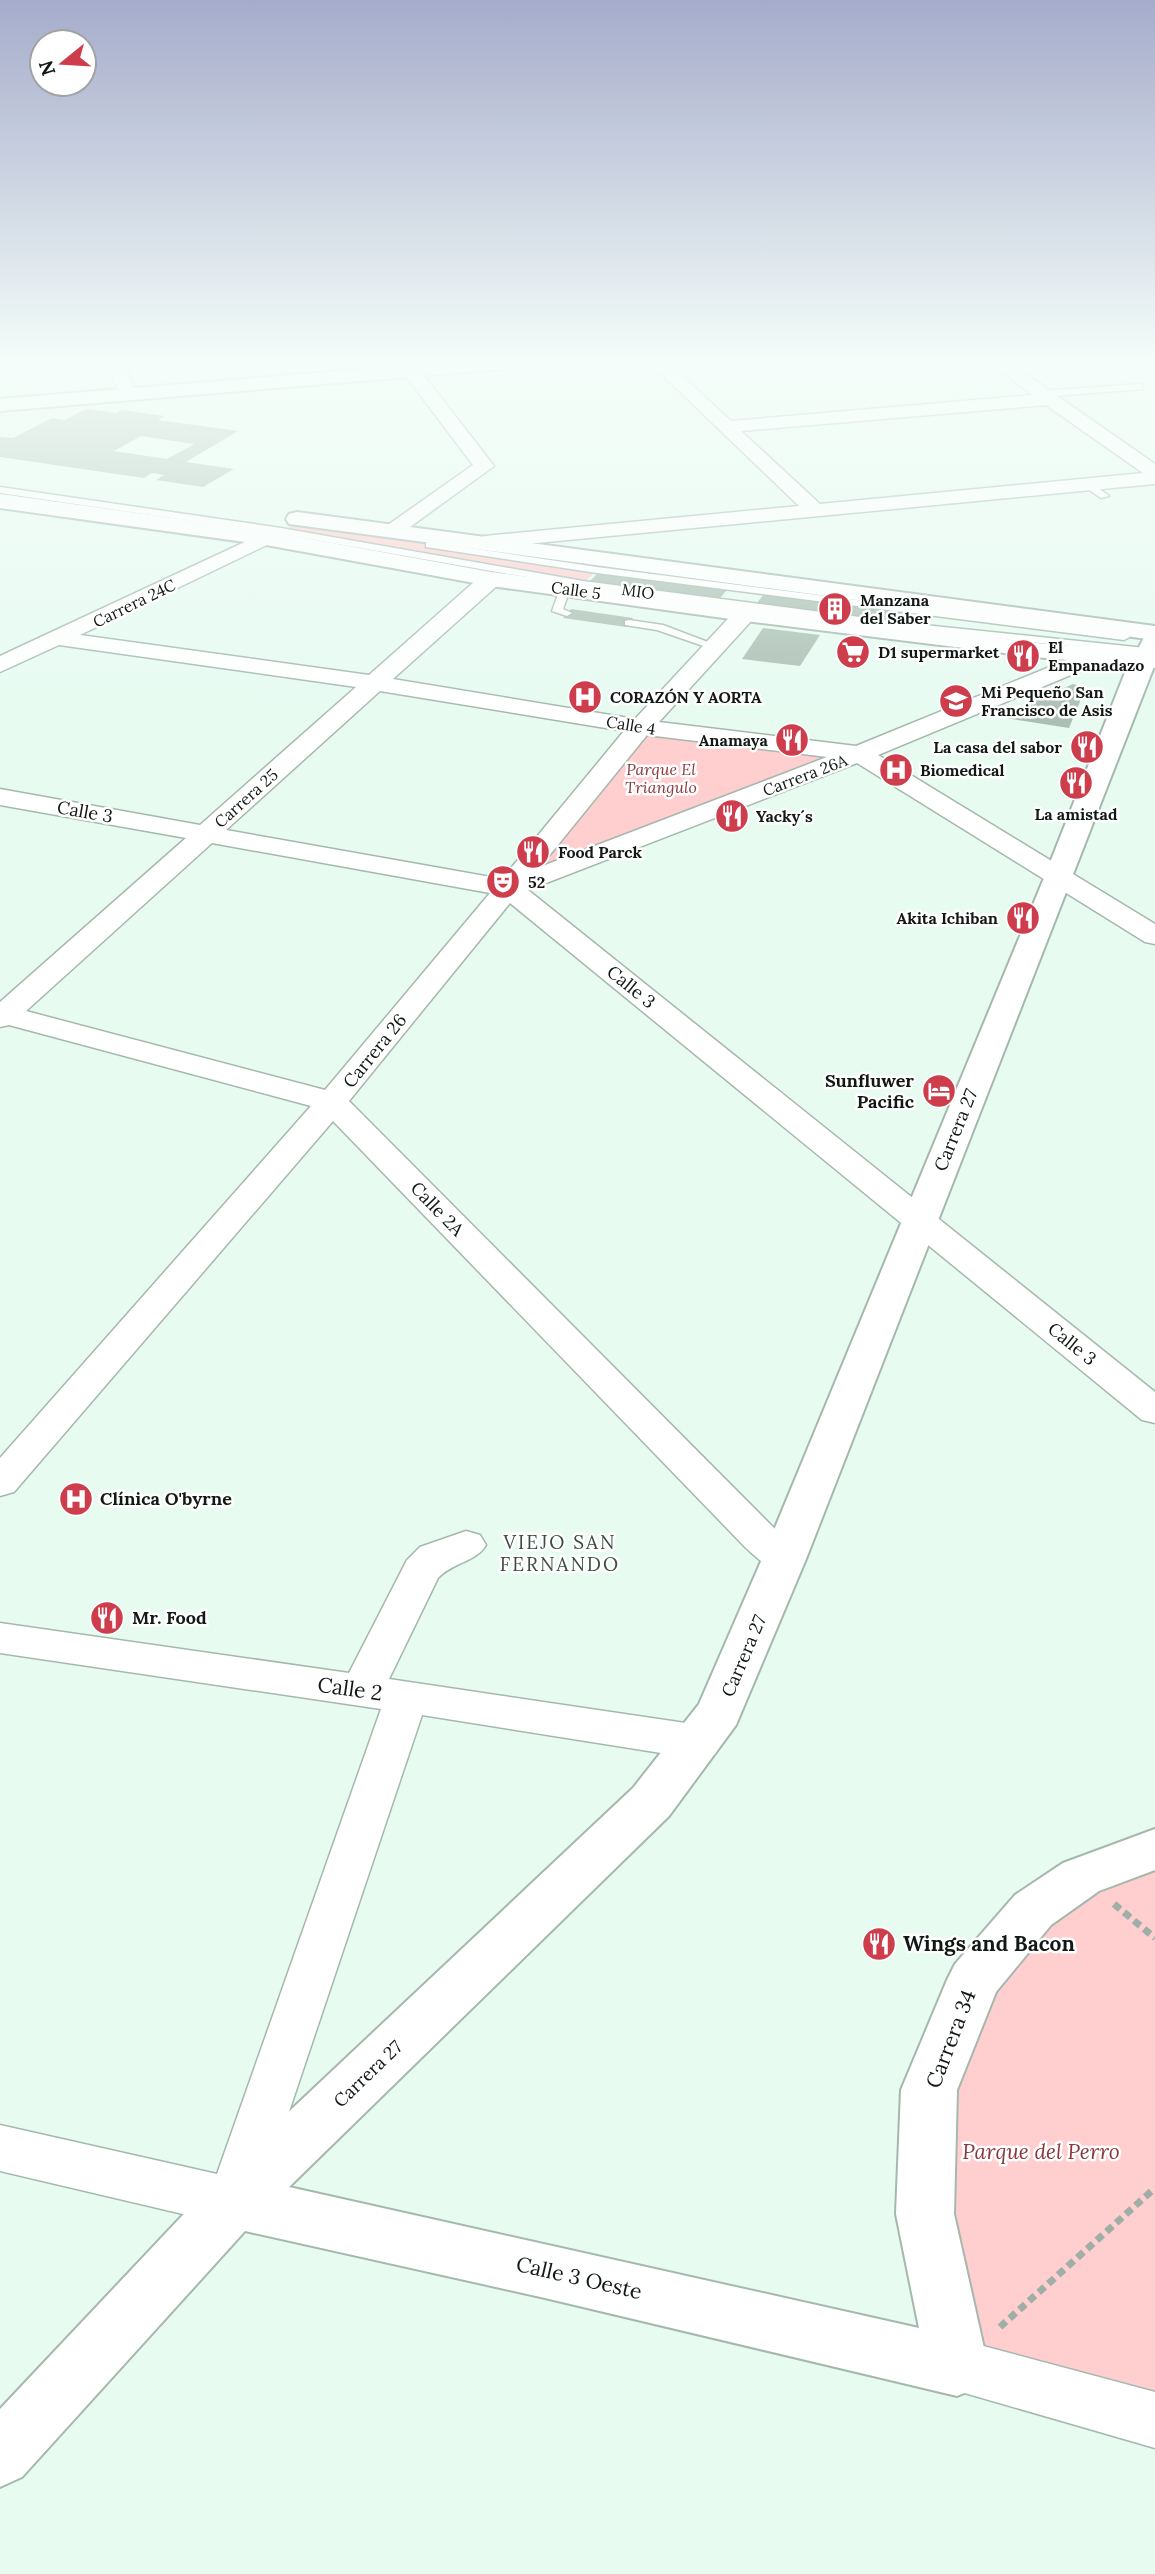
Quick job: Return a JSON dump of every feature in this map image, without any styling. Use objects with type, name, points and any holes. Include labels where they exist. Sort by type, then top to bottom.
[{"type":"main road","name":"Calle 5","points":[[0,485],[485,542],[1153,649]]},
{"type":"main road","name":"Calle 5","points":[[0,501],[266,538],[491,579],[745,614],[1045,651],[1099,655],[1153,649]]},
{"type":"main road","name":"Carrera 27","points":[[0,2455],[234,2202],[651,1802],[699,1742],[719,1712],[785,1559],[919,1220],[1153,649]]},
{"type":"main road","name":"Carrera 34","points":[[957,2366],[925,2214],[929,2090],[974,1980],[1032,1910],[1081,1877],[1155,1849]]},
{"type":"main road","name":"Calle 3 Oeste","points":[[234,2202],[545,2270],[957,2366]]},
{"type":"street","points":[[392,531],[460,483]]},
{"type":"street","points":[[786,483],[815,510]]},
{"type":"street","points":[[485,542],[815,510],[1096,490],[1125,483]]},
{"type":"street","name":"Carrera 24C","points":[[0,666],[266,538]]},
{"type":"street","name":"Carrera 25","points":[[1,1015],[491,579]]},
{"type":"street","name":"Carrera 26","points":[[0,1483],[332,1102],[641,727],[745,614]]},
{"type":"street","name":"Calle 4","points":[[60,639],[374,683],[641,727],[859,754],[1155,936]]},
{"type":"street","name":"Carrera 26A","points":[[508,888],[859,754],[1099,655]]},
{"type":"street","name":"Calle 3","points":[[0,797],[508,888],[1155,1411]]},
{"type":"street","points":[[1,1015],[332,1102]]},
{"type":"street","name":"Calle 2A","points":[[332,1102],[760,1538],[785,1559]]},
{"type":"street","points":[[234,2202],[421,1570],[434,1558],[466,1545]]},
{"type":"street","name":"Calle 2","points":[[0,1638],[699,1742]]},
{"type":"street","name":"Calle 3 Oeste","points":[[0,2148],[234,2202]]},
{"type":"street","name":"Calle 3 Oeste","points":[[957,2366],[1155,2420]]},
{"type":"lane","name":"MIO","points":[[0,485],[583,584],[905,626],[1153,649]]},
{"type":"lane","points":[[565,589],[557,611],[567,613]]},
{"type":"lane","points":[[629,623],[659,627],[715,647]]},
{"type":"path","points":[[957,2366],[1155,2188]]},
{"type":"green space","points":[[295,524],[597,570],[583,584],[281,531]]},
{"type":"green space","name":"Parque El Triangulo","points":[[641,727],[859,754],[508,888]]},
{"type":"green space","name":"Parque del Perro","points":[[1155,1849],[1155,2420],[957,2366],[925,2214],[974,1980]]},
{"type":"building","points":[[177,483],[210,483],[203,487]]},
{"type":"building","points":[[598,573],[727,590],[720,598],[590,581]]},
{"type":"building","name":"Manzana del Saber","points":[[764,594],[913,614],[907,623],[757,603]]},
{"type":"building","points":[[571,609],[633,618],[626,627],[563,618]]},
{"type":"building","points":[[763,628],[820,635],[800,666],[742,659]]},
{"type":"building","points":[[1073,684],[1086,687],[1069,728],[999,717]]},
{"type":"place","name":"Manzana del Saber","points":[[835,609]]},
{"type":"place","name":"D1 supermarket","points":[[853,652]]},
{"type":"place","name":"El Empanadazo","points":[[1023,656]]},
{"type":"place","name":"CORAZÓN Y AORTA","points":[[585,697]]},
{"type":"place","name":"Mi Pequeño San Francisco de Asis","points":[[956,701]]},
{"type":"place","name":"Anamaya","points":[[792,740]]},
{"type":"place","name":"La casa del sabor","points":[[1087,747]]},
{"type":"place","name":"Biomedical","points":[[896,770]]},
{"type":"place","name":"La amistad","points":[[1076,783]]},
{"type":"place","name":"Yacky´s","points":[[732,816]]},
{"type":"place","name":"Food Parck","points":[[533,852]]},
{"type":"place","name":"52","points":[[503,882]]},
{"type":"place","name":"Akita Ichiban","points":[[1023,918]]},
{"type":"place","name":"Sunfluwer Pacific","points":[[939,1091]]},
{"type":"place","name":"Clínica O'byrne","points":[[76,1499]]},
{"type":"place","name":"Mr. Food","points":[[107,1618]]},
{"type":"place","name":"Wings and Bacon","points":[[879,1944]]},
{"type":"district","name":"VIEJO SAN FERNANDO","points":[[560,1553]]}]
